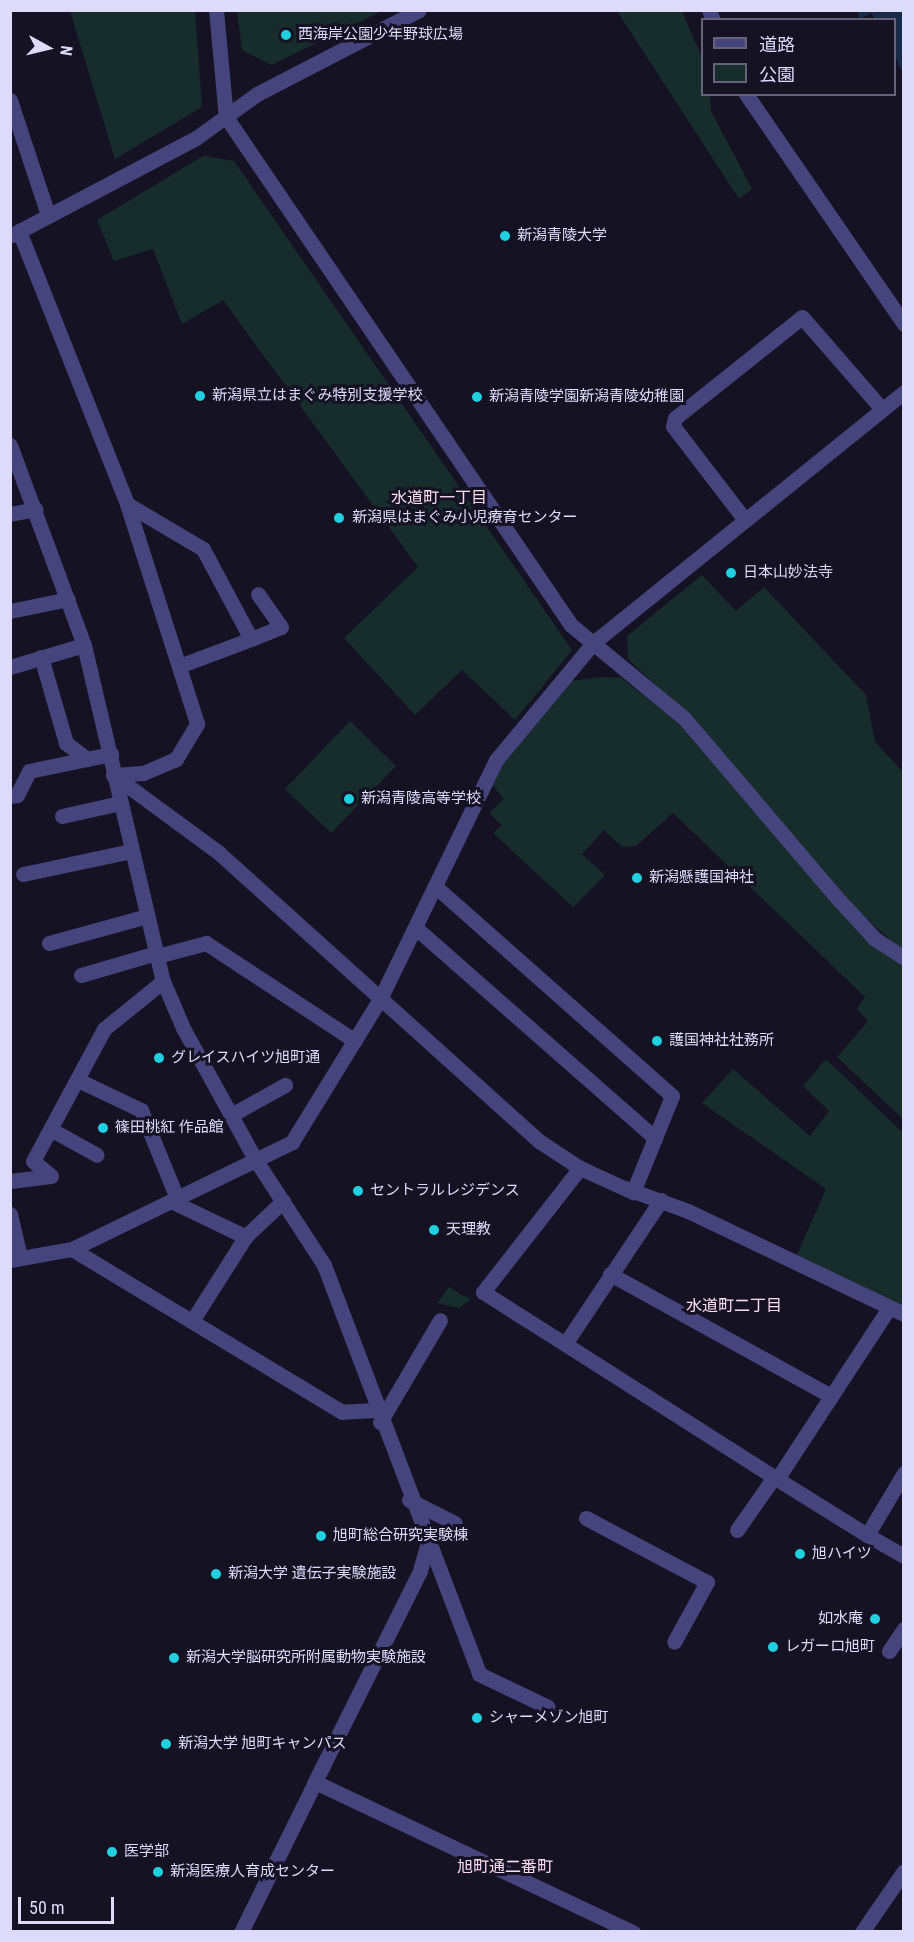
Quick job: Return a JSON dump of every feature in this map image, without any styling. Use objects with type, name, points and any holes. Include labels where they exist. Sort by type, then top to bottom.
[{"type":"street","points":[[216,10],[226,117],[571,625],[684,718],[839,900],[875,939],[903,958]]},
{"type":"street","points":[[113,775],[143,773],[177,759],[196,724],[182,665],[127,504],[15,234],[226,117],[257,94],[419,10]]},
{"type":"street","points":[[747,96],[903,324]]},
{"type":"street","points":[[10,100],[48,215]]},
{"type":"street","points":[[745,520],[674,426],[675,418],[802,317],[882,408]]},
{"type":"street","points":[[10,1214],[15,1259],[72,1249],[292,1142],[380,999],[417,929],[496,760],[593,643],[903,392]]},
{"type":"street","points":[[10,445],[36,509],[84,645],[163,981],[255,1160],[324,1265],[409,1500],[479,1674],[548,1707]]},
{"type":"street","points":[[127,504],[203,549],[251,639]]},
{"type":"street","points":[[10,514],[36,509]]},
{"type":"street","points":[[182,665],[281,627],[258,594]]},
{"type":"street","points":[[10,611],[68,599]]},
{"type":"street","points":[[10,666],[84,645]]},
{"type":"street","points":[[41,657],[66,743],[87,759]]},
{"type":"street","points":[[10,796],[17,795],[29,771],[111,754]]},
{"type":"street","points":[[113,775],[219,853],[479,1092],[580,1168],[633,1192],[661,1200],[903,1314]]},
{"type":"street","points":[[62,816],[120,803]]},
{"type":"street","points":[[23,874],[131,851]]},
{"type":"street","points":[[436,887],[672,1096],[633,1192]]},
{"type":"street","points":[[49,943],[147,916]]},
{"type":"street","points":[[417,929],[655,1138]]},
{"type":"street","points":[[81,975],[206,942],[355,1041]]},
{"type":"street","points":[[10,1181],[51,1176],[33,1161],[80,1081],[104,1029],[163,981]]},
{"type":"street","points":[[80,1081],[141,1110],[174,1199],[246,1237]]},
{"type":"street","points":[[231,1115],[285,1085]]},
{"type":"street","points":[[52,1130],[97,1155]]},
{"type":"street","points":[[580,1168],[483,1292],[775,1478],[903,1556]]},
{"type":"street","points":[[565,1344],[661,1200]]},
{"type":"street","points":[[192,1321],[246,1237],[283,1202]]},
{"type":"street","points":[[72,1249],[342,1412],[378,1416]]},
{"type":"street","points":[[610,1274],[831,1396]]},
{"type":"street","points":[[737,1530],[775,1478],[889,1308]]},
{"type":"street","points":[[378,1416],[440,1320]]},
{"type":"street","points":[[867,1535],[903,1473]]},
{"type":"street","points":[[409,1500],[455,1523]]},
{"type":"street","points":[[586,1518],[707,1582],[674,1642]]},
{"type":"street","points":[[241,1932],[420,1571],[427,1546]]},
{"type":"street","points":[[889,1651],[903,1629]]},
{"type":"street","points":[[315,1782],[633,1932]]},
{"type":"street","points":[[862,1932],[903,1871]]},
{"type":"green space","name":"西海岸公園少年野球広場","points":[[237,10],[382,11],[271,65],[242,50]]},
{"type":"green space","points":[[70,11],[195,11],[202,107],[115,159]]},
{"type":"green space","points":[[617,11],[682,11],[701,56],[701,96],[710,96],[711,111],[752,189],[739,199]]},
{"type":"green space","points":[[203,156],[234,161],[572,650],[515,720],[462,670],[415,715],[344,638],[418,567],[223,300],[182,324],[153,249],[114,261],[97,220]]},
{"type":"green space","points":[[702,575],[736,611],[764,587],[866,695],[875,742],[903,772],[903,951],[843,898],[688,715],[628,659],[627,636]]},
{"type":"green space","points":[[599,677],[621,678],[681,724],[903,965],[903,1119],[837,1057],[868,1021],[857,1009],[865,997],[673,813],[636,846],[622,847],[604,830],[582,854],[605,875],[573,907],[493,833],[502,825],[489,813],[504,799],[493,786],[502,766],[571,681]]},
{"type":"green space","points":[[350,721],[396,766],[331,833],[285,789]]},
{"type":"green space","points":[[826,1059],[903,1133],[903,1308],[793,1264],[826,1189],[702,1103],[733,1069],[810,1136],[829,1111],[803,1086]]},
{"type":"green space","points":[[449,1287],[471,1299],[459,1308],[437,1303]]},
{"type":"water","points":[[857,11],[903,11],[903,73],[896,59],[896,18],[874,18],[871,13],[860,18]]},
{"type":"place","name":"西海岸公園少年野球広場","points":[[286,35]]},
{"type":"place","name":"新潟青陵大学","points":[[505,236]]},
{"type":"place","name":"新潟県立はまぐみ特別支援学校","points":[[200,396]]},
{"type":"place","name":"新潟青陵学園新潟青陵幼稚園","points":[[477,397]]},
{"type":"place","name":"新潟県はまぐみ小児療育センター","points":[[339,518]]},
{"type":"place","name":"日本山妙法寺","points":[[731,573]]},
{"type":"place","name":"新潟青陵高等学校","points":[[349,799]]},
{"type":"place","name":"新潟懸護国神社","points":[[637,878]]},
{"type":"place","name":"護国神社社務所","points":[[657,1041]]},
{"type":"place","name":"グレイスハイツ旭町通","points":[[159,1058]]},
{"type":"place","name":"篠田桃紅 作品館","points":[[103,1128]]},
{"type":"place","name":"セントラルレジデンス","points":[[358,1191]]},
{"type":"place","name":"天理教","points":[[434,1230]]},
{"type":"place","name":"旭町総合研究実験棟","points":[[321,1536]]},
{"type":"place","name":"旭ハイツ","points":[[800,1554]]},
{"type":"place","name":"新潟大学 遺伝子実験施設","points":[[216,1574]]},
{"type":"place","name":"如水庵","points":[[875,1619]]},
{"type":"place","name":"レガーロ旭町","points":[[773,1647]]},
{"type":"place","name":"新潟大学脳研究所附属動物実験施設","points":[[174,1658]]},
{"type":"place","name":"シャーメゾン旭町","points":[[477,1718]]},
{"type":"place","name":"新潟大学 旭町キャンパス","points":[[166,1744]]},
{"type":"place","name":"医学部","points":[[112,1852]]},
{"type":"place","name":"新潟医療人育成センター","points":[[158,1872]]},
{"type":"district","name":"水道町一丁目","points":[[439,498]]},
{"type":"district","name":"水道町二丁目","points":[[734,1306]]},
{"type":"district","name":"旭町通二番町","points":[[505,1867]]}]
